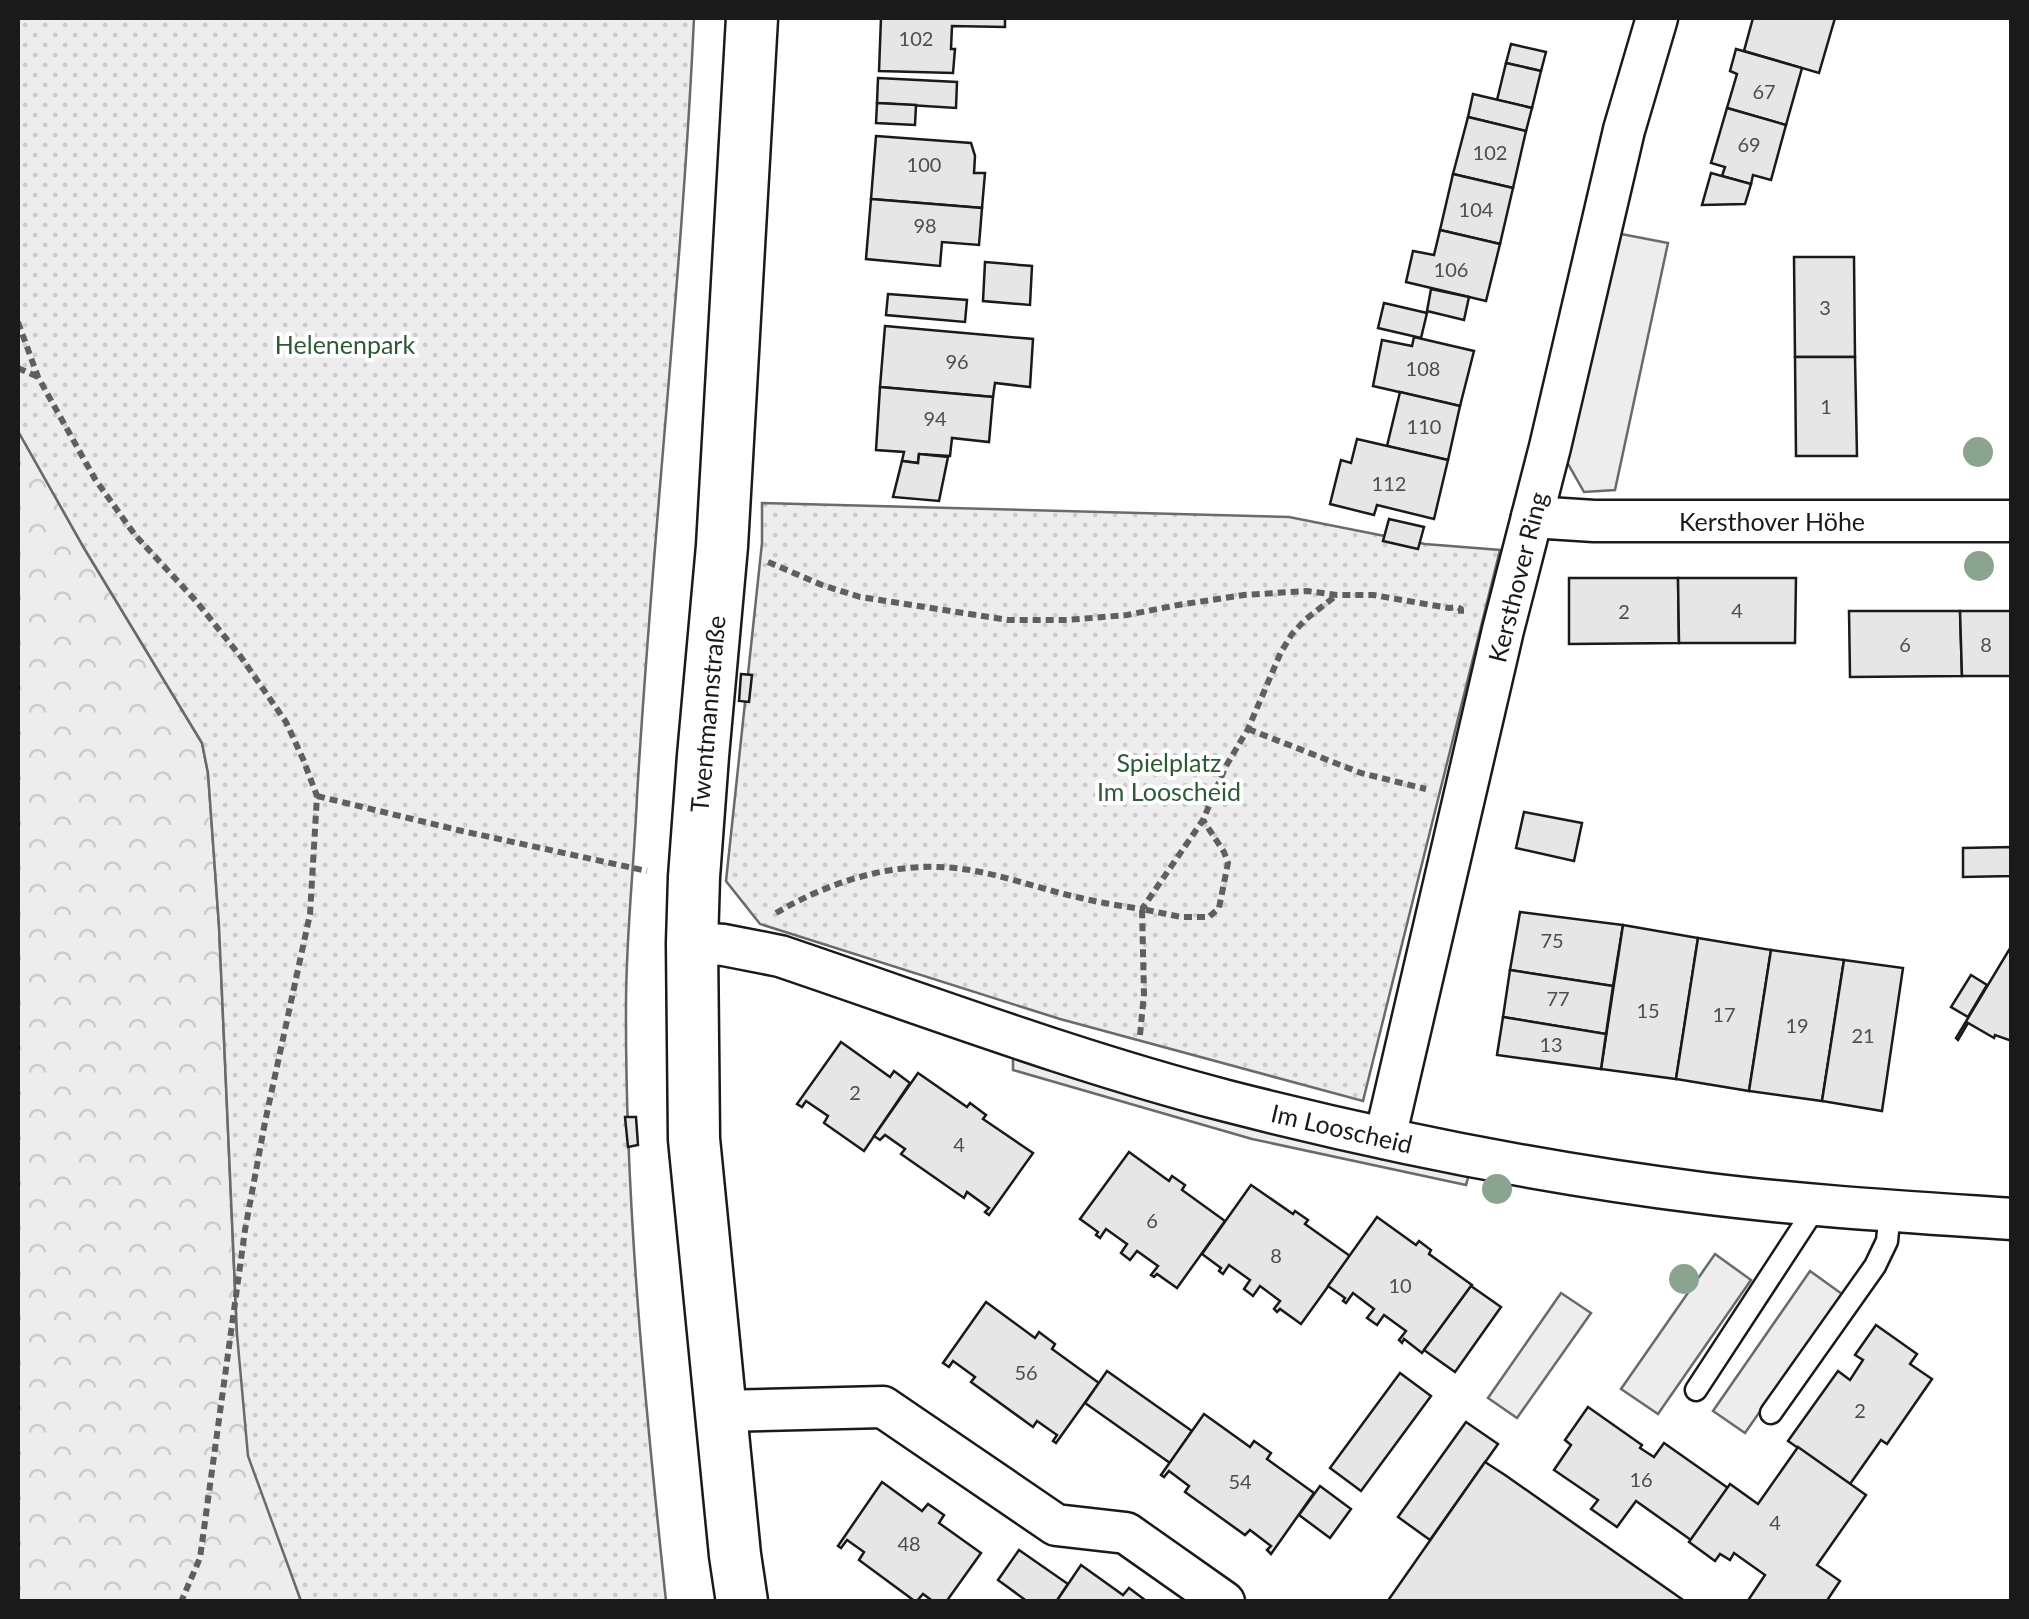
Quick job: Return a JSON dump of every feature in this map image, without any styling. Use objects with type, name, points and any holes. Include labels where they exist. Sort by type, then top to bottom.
[{"type":"street","name":"Twentmannstraße","points":[[742,1602],[694,1139],[708,944],[694,877],[722,546],[752,18]]},
{"type":"street","name":"Kersthover Ring","points":[[1385,1138],[1624,130],[1657,18]]},
{"type":"street","name":"Kersthover Höhe","points":[[1532,516],[1594,521],[2012,521]]},
{"type":"street","name":"Im Looscheid","points":[[708,944],[780,956],[1136,1076],[1385,1138],[1583,1176],[1703,1194],[2012,1219]]},
{"type":"street","points":[[720,1411],[883,1407],[1056,1525],[1126,1533],[1224,1602]]},
{"type":"lane","points":[[1696,1390],[1816,1205]]},
{"type":"lane","points":[[1771,1413],[1874,1266],[1887,1241],[1890,1211]]},
{"type":"path","points":[[18,322],[38,377],[95,479],[135,535],[241,657],[286,722],[316,796],[310,914],[244,1230],[200,1558],[181,1602]]},
{"type":"path","points":[[18,368],[38,377]]},
{"type":"path","points":[[722,546],[860,598],[1008,620],[1128,615],[1244,595],[1307,591],[1456,607],[1461,609],[1466,622],[1503,630]]},
{"type":"path","points":[[1136,1076],[1144,994],[1142,909],[1203,820],[1292,634],[1338,595]]},
{"type":"path","points":[[1248,729],[1361,773],[1464,797]]},
{"type":"path","points":[[316,796],[625,868],[694,877]]},
{"type":"path","points":[[708,944],[815,892],[872,874],[939,866],[978,871],[1081,898],[1181,917],[1209,916],[1219,908],[1228,863],[1203,820]]},
{"type":"shaded area","points":[[1616,233],[1668,243],[1615,490],[1584,492],[1567,462]]},
{"type":"shaded area","points":[[1013,1058],[1248,1123],[1469,1174],[1466,1185],[1252,1139],[1013,1070]]},
{"type":"shaded area","points":[[1715,1254],[1751,1280],[1658,1414],[1621,1389]]},
{"type":"shaded area","points":[[1810,1271],[1842,1294],[1745,1433],[1713,1411]]},
{"type":"shaded area","points":[[1561,1293],[1591,1313],[1517,1418],[1488,1398]]},
{"type":"green space","name":"Helenenpark","points":[[18,18],[694,18],[626,979],[633,1229],[666,1601],[301,1601],[248,1456],[237,1334],[219,926],[208,773],[202,743],[18,431]]},
{"type":"green space","points":[[18,431],[202,743],[208,773],[219,926],[237,1334],[284,1552],[301,1601],[18,1601]]},
{"type":"green space","name":"Spielplatz Im Looscheid","points":[[762,503],[1289,517],[1425,544],[1500,550],[1363,1101],[1060,1019],[760,924],[726,881],[762,543]]},
{"type":"building","points":[[881,18],[1005,18],[1005,27],[952,26],[953,73],[879,71]]},
{"type":"building","points":[[1753,18],[1835,18],[1819,73],[1744,51]]},
{"type":"building","points":[[1511,44],[1546,52],[1541,71],[1506,63]]},
{"type":"building","points":[[1736,49],[1802,68],[1786,125],[1727,108],[1737,74],[1730,71]]},
{"type":"building","points":[[1506,63],[1541,71],[1532,108],[1497,100]]},
{"type":"building","points":[[878,78],[957,82],[956,108],[877,103]]},
{"type":"building","points":[[1473,94],[1532,108],[1526,131],[1468,117]]},
{"type":"building","points":[[877,103],[916,105],[915,125],[876,123]]},
{"type":"building","points":[[1727,108],[1786,125],[1771,180],[1753,175],[1751,184],[1722,176],[1725,167],[1711,163]]},
{"type":"building","points":[[1468,117],[1526,131],[1513,188],[1453,174]]},
{"type":"building","points":[[876,136],[971,143],[974,173],[985,173],[982,208],[871,199]]},
{"type":"building","points":[[1711,173],[1751,184],[1745,204],[1702,205]]},
{"type":"building","points":[[1453,174],[1513,188],[1500,244],[1440,230]]},
{"type":"building","points":[[871,199],[982,208],[979,245],[942,242],[940,266],[866,259]]},
{"type":"building","points":[[1440,230],[1500,244],[1486,301],[1406,282],[1413,251],[1434,255]]},
{"type":"building","points":[[1794,257],[1854,257],[1855,357],[1795,357]]},
{"type":"building","points":[[985,262],[1032,266],[1030,305],[983,301]]},
{"type":"building","points":[[1431,289],[1469,297],[1464,320],[1427,311]]},
{"type":"building","points":[[888,294],[967,300],[965,322],[886,315]]},
{"type":"building","points":[[1384,303],[1427,313],[1421,338],[1378,328]]},
{"type":"building","points":[[885,326],[1033,339],[1030,387],[995,383],[993,397],[880,387]]},
{"type":"building","points":[[1414,337],[1474,351],[1460,406],[1373,386],[1382,340],[1412,346]]},
{"type":"building","points":[[1795,357],[1855,357],[1857,456],[1796,456]]},
{"type":"building","points":[[880,387],[993,397],[989,442],[952,438],[950,456],[919,454],[918,463],[902,461],[904,452],[876,450]]},
{"type":"building","points":[[1400,392],[1460,406],[1448,460],[1387,446]]},
{"type":"building","points":[[1357,439],[1448,460],[1434,519],[1377,505],[1374,515],[1330,504],[1341,460],[1351,463]]},
{"type":"building","points":[[919,454],[948,457],[939,501],[893,497],[902,461],[918,463]]},
{"type":"building","points":[[1389,519],[1424,527],[1418,549],[1383,541]]},
{"type":"building","points":[[1569,578],[1678,578],[1679,643],[1569,644]]},
{"type":"building","points":[[1678,578],[1796,578],[1795,643],[1679,643]]},
{"type":"building","points":[[1849,611],[1960,611],[1962,676],[1850,677]]},
{"type":"building","points":[[1960,611],[2012,611],[2012,676],[1962,676]]},
{"type":"building","points":[[741,674],[752,675],[749,702],[739,701]]},
{"type":"building","points":[[1524,812],[1582,823],[1574,861],[1516,848]]},
{"type":"building","points":[[2012,847],[2012,876],[1963,877],[1963,848]]},
{"type":"building","points":[[1520,912],[1623,925],[1613,986],[1510,970]]},
{"type":"building","points":[[1623,925],[1698,938],[1676,1079],[1601,1069]]},
{"type":"building","points":[[1698,938],[1771,950],[1749,1091],[1676,1079]]},
{"type":"building","points":[[2012,945],[2012,1041],[1995,1035],[1994,1038],[1968,1023],[1958,1040],[1956,1038]]},
{"type":"building","points":[[1771,950],[1844,960],[1822,1101],[1749,1091]]},
{"type":"building","points":[[1844,960],[1903,968],[1882,1111],[1822,1101]]},
{"type":"building","points":[[1510,970],[1613,986],[1606,1034],[1503,1017]]},
{"type":"building","points":[[1971,975],[1987,985],[1968,1017],[1951,1007]]},
{"type":"building","points":[[1503,1017],[1606,1034],[1601,1069],[1497,1055]]},
{"type":"building","points":[[841,1042],[890,1077],[894,1071],[910,1083],[864,1151],[824,1123],[828,1116],[806,1101],[802,1107],[797,1104]]},
{"type":"building","points":[[918,1073],[967,1107],[970,1103],[986,1115],[983,1119],[1033,1153],[989,1215],[985,1212],[989,1208],[967,1192],[964,1198],[901,1154],[905,1149],[885,1135],[880,1140],[874,1136]]},
{"type":"building","points":[[625,1117],[636,1117],[638,1145],[628,1147]]},
{"type":"building","points":[[1129,1152],[1169,1181],[1172,1176],[1185,1185],[1182,1190],[1225,1221],[1177,1288],[1157,1274],[1151,1275],[1158,1266],[1137,1251],[1130,1260],[1121,1253],[1127,1244],[1106,1229],[1100,1238],[1080,1219]]},
{"type":"building","points":[[1251,1185],[1308,1220],[1305,1224],[1350,1256],[1301,1324],[1280,1309],[1277,1312],[1274,1309],[1280,1301],[1260,1286],[1253,1296],[1244,1289],[1250,1280],[1229,1265],[1223,1274],[1202,1254]]},
{"type":"building","points":[[1377,1217],[1416,1245],[1419,1241],[1431,1250],[1429,1254],[1472,1285],[1422,1353],[1404,1339],[1402,1343],[1399,1340],[1406,1331],[1384,1315],[1377,1325],[1367,1318],[1374,1309],[1353,1293],[1346,1303],[1328,1286]]},
{"type":"building","points":[[1471,1286],[1501,1307],[1455,1372],[1424,1350]]},
{"type":"building","points":[[986,1302],[1035,1338],[1039,1332],[1055,1344],[1052,1349],[1099,1383],[1056,1443],[1053,1441],[1057,1435],[1037,1421],[1033,1427],[971,1382],[975,1377],[953,1361],[949,1367],[943,1363]]},
{"type":"building","points":[[1876,1325],[1917,1354],[1910,1364],[1932,1379],[1887,1444],[1881,1440],[1850,1484],[1788,1441],[1838,1371],[1850,1380],[1863,1360],[1855,1355]]},
{"type":"building","points":[[1107,1371],[1192,1431],[1170,1463],[1085,1403]]},
{"type":"building","points":[[1400,1373],[1431,1396],[1361,1491],[1330,1468]]},
{"type":"building","points":[[1588,1407],[1654,1457],[1664,1443],[1728,1488],[1691,1540],[1636,1501],[1617,1527],[1591,1509],[1598,1500],[1554,1470],[1571,1445],[1565,1440]]},
{"type":"building","points":[[1204,1414],[1250,1447],[1254,1441],[1271,1453],[1267,1459],[1314,1493],[1271,1554],[1267,1550],[1271,1546],[1250,1530],[1245,1535],[1185,1492],[1189,1486],[1169,1471],[1164,1477],[1161,1475]]},
{"type":"building","points":[[1466,1422],[1498,1444],[1430,1540],[1398,1517]]},
{"type":"building","points":[[1798,1447],[1866,1495],[1817,1565],[1840,1581],[1826,1602],[1747,1602],[1765,1575],[1734,1553],[1730,1560],[1720,1554],[1715,1561],[1689,1542],[1730,1484],[1758,1504]]},
{"type":"building","points":[[1485,1462],[1505,1475],[1686,1602],[1387,1602]]},
{"type":"building","points":[[882,1482],[922,1511],[928,1504],[944,1515],[939,1523],[981,1553],[946,1602],[934,1602],[923,1594],[916,1602],[859,1560],[864,1552],[847,1540],[841,1548],[838,1546]]},
{"type":"building","points":[[1320,1486],[1351,1509],[1330,1538],[1299,1515]]},
{"type":"building","points":[[1019,1550],[1068,1584],[1056,1602],[1028,1602],[998,1580]]},
{"type":"building","points":[[1081,1565],[1123,1595],[1129,1588],[1145,1600],[1056,1602]]}]
